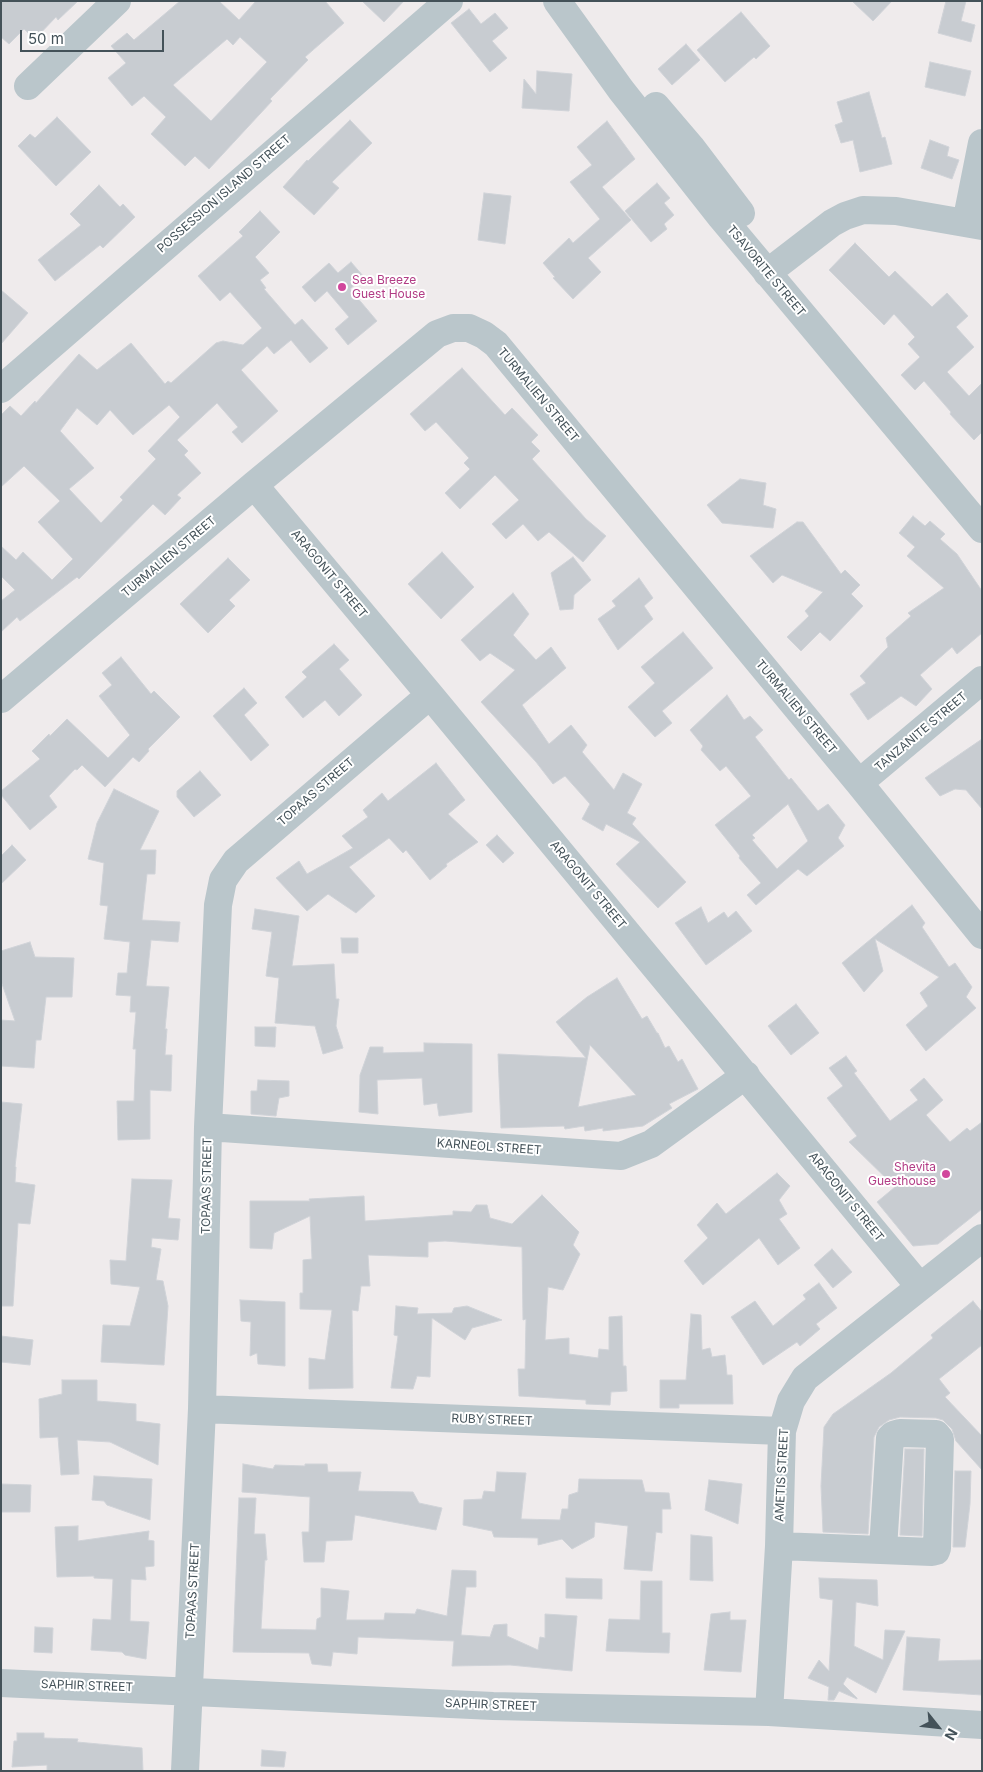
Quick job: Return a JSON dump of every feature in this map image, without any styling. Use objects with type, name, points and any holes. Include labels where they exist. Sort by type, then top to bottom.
[{"type":"street","points":[[28,86],[117,1]]},
{"type":"street","name":"POSSESSION ISLAND STREET","points":[[1,368],[312,100],[423,1]]},
{"type":"street","name":"POSSESSION ISLAND STREET","points":[[1,389],[448,1]]},
{"type":"street","name":"TSAVORITE STREET","points":[[559,3],[597,34],[691,147],[773,269],[982,528]]},
{"type":"street","points":[[773,269],[832,223],[862,210],[881,209],[896,211],[974,225],[982,143]]},
{"type":"street","name":"TSAVORITE STREET","points":[[773,269],[982,504]]},
{"type":"street","name":"TURMALIEN STREET","points":[[1,699],[254,485],[437,334],[460,327],[469,328],[476,330],[496,344],[859,783],[982,935]]},
{"type":"street","name":"ARAGONIT STREET","points":[[254,485],[746,1075],[920,1287]]},
{"type":"street","name":"TANZANITE STREET","points":[[859,783],[982,680]]},
{"type":"street","name":"TOPAAS STREET","points":[[185,1771],[202,1409],[208,1127],[218,905],[223,880],[236,861],[430,695]]},
{"type":"street","name":"KARNEOL STREET","points":[[208,1127],[621,1156],[651,1144],[746,1075]]},
{"type":"street","name":"AMETIS STREET","points":[[769,1712],[779,1546],[782,1431],[791,1401],[805,1378],[982,1238]]},
{"type":"street","name":"RUBY STREET","points":[[202,1409],[782,1431]]},
{"type":"street","points":[[779,1546],[883,1549]]},
{"type":"street","name":"SAPHIR STREET","points":[[1,1683],[188,1690],[494,1706],[769,1712],[982,1725]]},
{"type":"building","points":[[1,1],[78,1],[58,20],[56,17],[35,39],[24,29],[9,44],[1,37]]},
{"type":"building","points":[[180,1],[219,1],[239,20],[256,1],[325,1],[344,23],[305,57],[308,60],[270,99],[272,101],[209,169],[195,156],[185,166],[151,134],[166,117],[144,96],[132,106],[108,78],[126,63],[111,46],[127,33],[134,40]],"holes":[[[240,37],[267,62],[211,121],[173,85],[227,39],[233,45]]]},
{"type":"building","points":[[362,1],[404,1],[384,22]]},
{"type":"building","points":[[852,1],[892,1],[873,21]]},
{"type":"building","points":[[946,1],[966,1],[961,21],[975,25],[971,42],[938,33]]},
{"type":"building","points":[[469,9],[481,24],[495,13],[508,28],[492,41],[507,58],[490,72],[451,23]]},
{"type":"building","points":[[741,12],[770,46],[725,82],[697,50]]},
{"type":"building","points":[[686,44],[700,60],[672,85],[658,69]]},
{"type":"building","points":[[930,62],[971,71],[965,96],[925,87]]},
{"type":"building","points":[[537,71],[572,74],[569,111],[522,108],[524,79],[536,94]]},
{"type":"building","points":[[869,92],[882,138],[885,137],[892,164],[860,172],[853,140],[841,143],[835,125],[843,122],[837,102]]},
{"type":"building","points":[[57,117],[91,152],[56,186],[18,146],[30,134],[35,138]]},
{"type":"building","points":[[350,120],[372,143],[332,182],[339,188],[314,215],[283,187],[307,160]]},
{"type":"building","points":[[607,121],[635,159],[602,187],[631,220],[588,258],[601,272],[573,299],[553,278],[555,277],[543,263],[569,238],[573,243],[600,219],[570,182],[592,165],[577,147]]},
{"type":"building","points":[[930,140],[949,147],[947,156],[959,160],[952,179],[921,168]]},
{"type":"building","points":[[657,183],[670,198],[664,203],[674,215],[664,224],[667,229],[651,242],[625,211]]},
{"type":"building","points":[[99,185],[120,207],[123,204],[135,217],[103,248],[100,245],[55,281],[38,260],[81,225],[70,214]]},
{"type":"building","points":[[484,193],[511,196],[505,244],[478,240]]},
{"type":"building","points":[[260,211],[280,232],[255,257],[269,273],[260,280],[266,288],[264,289],[295,325],[302,319],[328,348],[310,363],[291,340],[274,354],[267,346],[241,370],[278,411],[242,443],[232,432],[238,427],[217,403],[177,440],[188,451],[184,455],[201,473],[177,495],[181,498],[165,515],[153,504],[79,579],[77,577],[20,621],[17,617],[1,632],[1,601],[15,590],[1,576],[1,546],[16,560],[23,552],[52,580],[73,559],[38,522],[60,501],[24,466],[1,487],[1,415],[10,406],[21,416],[35,401],[36,403],[79,354],[97,370],[131,343],[165,384],[168,381],[171,383],[216,343],[223,341],[243,345],[262,328],[230,292],[220,301],[198,276],[243,236],[239,232]],"holes":[[[169,405],[180,417],[148,451],[156,459],[120,497],[123,500],[101,523],[69,489],[94,468],[60,431],[77,408],[97,425],[110,410],[133,435]]]},
{"type":"building","points":[[855,243],[889,277],[895,271],[932,307],[947,293],[968,316],[956,327],[974,347],[947,372],[969,396],[982,383],[982,432],[974,440],[924,381],[915,390],[901,375],[920,357],[908,344],[915,337],[894,314],[884,325],[829,270]]},
{"type":"building","points":[[351,262],[364,277],[350,289],[377,321],[348,345],[335,329],[349,317],[327,291],[315,302],[302,287],[329,263],[338,273]]},
{"type":"building","points":[[1,290],[28,313],[1,344]]},
{"type":"building","points":[[462,368],[505,415],[512,408],[538,435],[531,442],[540,451],[532,459],[586,519],[606,536],[583,562],[549,532],[538,541],[523,524],[506,539],[492,524],[519,500],[495,475],[460,509],[445,493],[470,469],[464,463],[469,458],[436,422],[425,431],[410,414]]},
{"type":"building","points":[[740,479],[766,483],[763,505],[776,509],[773,528],[722,523],[707,505]]},
{"type":"building","points":[[913,516],[925,526],[930,521],[945,534],[940,539],[957,554],[982,591],[982,633],[957,654],[952,647],[920,675],[932,689],[916,706],[901,696],[868,720],[850,694],[866,683],[860,676],[888,647],[886,638],[911,616],[908,613],[944,588],[907,556],[915,547],[899,533]]},
{"type":"building","points":[[797,522],[803,522],[841,574],[845,570],[860,585],[851,594],[863,606],[830,641],[820,632],[801,651],[787,637],[809,616],[805,611],[823,592],[782,575],[773,583],[750,556]]},
{"type":"building","points":[[442,552],[474,587],[441,619],[408,584]]},
{"type":"building","points":[[573,557],[591,580],[574,595],[573,609],[560,610],[551,573]]},
{"type":"building","points":[[228,558],[250,580],[229,600],[235,606],[208,633],[180,604]]},
{"type":"building","points":[[639,578],[653,598],[644,606],[653,619],[618,650],[598,619],[616,606],[612,601]]},
{"type":"building","points":[[513,593],[529,614],[513,635],[536,660],[551,647],[566,668],[522,705],[549,744],[571,725],[587,745],[582,752],[614,790],[623,773],[642,784],[627,813],[636,818],[632,824],[686,882],[658,908],[616,864],[640,842],[606,824],[603,831],[582,819],[590,804],[565,776],[553,784],[536,762],[481,702],[515,670],[490,653],[480,661],[461,640]]},
{"type":"building","points":[[683,632],[713,668],[662,711],[672,723],[655,737],[628,707],[655,683],[641,667]]},
{"type":"building","points":[[334,644],[349,660],[339,669],[362,695],[339,716],[325,700],[303,718],[285,697],[307,677],[302,672]]},
{"type":"building","points":[[121,657],[151,694],[154,691],[180,717],[148,749],[149,751],[139,762],[133,757],[105,787],[82,765],[77,770],[75,769],[49,796],[57,807],[30,830],[1,795],[1,791],[40,759],[32,751],[49,734],[50,736],[67,719],[108,758],[130,735],[99,696],[112,685],[102,673]]},
{"type":"building","points":[[244,688],[257,703],[244,715],[269,745],[251,761],[213,716]]},
{"type":"building","points":[[727,695],[744,720],[750,716],[763,730],[755,737],[789,780],[791,778],[818,811],[828,804],[845,825],[838,838],[844,846],[807,876],[798,869],[756,905],[747,895],[761,883],[739,858],[740,856],[715,825],[751,796],[726,766],[720,771],[701,750],[703,746],[690,730]],"holes":[[[788,804],[808,841],[777,869],[752,840],[755,838],[752,835]]]},
{"type":"building","points":[[982,739],[982,809],[966,790],[955,789],[940,796],[925,778]]},
{"type":"building","points":[[436,763],[465,800],[448,814],[478,842],[446,864],[447,866],[430,880],[406,850],[403,853],[389,838],[349,867],[375,896],[356,913],[328,894],[307,911],[276,878],[299,861],[307,874],[353,848],[342,836],[368,817],[363,810],[382,793],[388,801]]},
{"type":"building","points":[[200,771],[221,795],[194,817],[177,797],[177,791]]},
{"type":"building","points":[[114,789],[159,811],[140,850],[156,850],[155,874],[147,874],[142,920],[180,922],[178,942],[151,940],[146,986],[169,987],[165,1029],[167,1029],[165,1055],[172,1055],[171,1091],[150,1090],[150,1139],[118,1140],[117,1101],[134,1101],[136,1049],[133,1049],[136,1012],[130,1012],[131,996],[116,995],[118,973],[127,973],[130,942],[104,939],[108,906],[100,905],[104,863],[88,859],[97,823]]},
{"type":"building","points":[[497,835],[514,853],[503,863],[486,845]]},
{"type":"building","points":[[12,845],[26,860],[1,884],[1,856]]},
{"type":"building","points":[[912,905],[925,923],[922,927],[949,967],[955,963],[972,987],[966,997],[976,1008],[926,1051],[906,1025],[928,1006],[920,993],[939,977],[875,939],[883,971],[864,992],[842,963]]},
{"type":"building","points":[[701,907],[708,923],[724,912],[728,918],[736,911],[752,931],[706,965],[675,923]]},
{"type":"building","points":[[255,909],[299,916],[292,966],[334,964],[336,999],[339,999],[336,1026],[343,1048],[323,1054],[315,1026],[275,1023],[279,978],[266,976],[272,932],[252,929]]},
{"type":"building","points":[[341,938],[358,938],[358,953],[342,953]]},
{"type":"building","points":[[30,942],[35,957],[74,958],[72,997],[46,997],[41,1040],[36,1040],[34,1068],[1,1066],[1,1020],[15,1021],[1,981],[1,951]]},
{"type":"building","points":[[617,978],[642,1019],[647,1016],[665,1048],[669,1046],[678,1062],[682,1059],[698,1089],[669,1104],[672,1108],[643,1126],[603,1131],[603,1128],[585,1131],[584,1126],[565,1129],[564,1126],[501,1128],[498,1054],[586,1058],[556,1022],[587,997]],"holes":[[[590,1045],[636,1095],[578,1107]]]},
{"type":"building","points":[[796,1004],[819,1033],[791,1055],[768,1026]]},
{"type":"building","points":[[255,1027],[276,1027],[275,1047],[255,1046]]},
{"type":"building","points":[[424,1043],[472,1044],[472,1112],[439,1116],[437,1103],[424,1105],[422,1078],[377,1080],[378,1114],[359,1112],[360,1075],[370,1047],[383,1047],[383,1053],[424,1052]]},
{"type":"building","points":[[846,1056],[857,1071],[854,1073],[890,1121],[918,1100],[910,1090],[924,1078],[943,1100],[926,1115],[950,1142],[967,1128],[970,1131],[982,1122],[982,1209],[938,1244],[913,1246],[877,1202],[895,1187],[849,1142],[857,1136],[827,1098],[843,1086],[829,1068]]},
{"type":"building","points":[[258,1080],[289,1081],[289,1096],[279,1098],[276,1116],[251,1114],[251,1091],[257,1091]]},
{"type":"building","points":[[1,1102],[22,1104],[15,1182],[35,1185],[30,1224],[18,1223],[13,1306],[1,1306]]},
{"type":"building","points":[[777,1173],[790,1186],[779,1200],[787,1214],[779,1219],[800,1248],[778,1265],[759,1238],[703,1285],[684,1261],[708,1238],[697,1225],[717,1203],[726,1214]]},
{"type":"building","points":[[132,1179],[172,1180],[168,1218],[180,1219],[178,1240],[152,1238],[151,1247],[161,1249],[156,1280],[163,1281],[168,1306],[164,1365],[101,1362],[103,1325],[130,1326],[140,1287],[111,1284],[110,1260],[126,1261]]},
{"type":"building","points":[[542,1195],[579,1232],[573,1245],[580,1254],[563,1290],[548,1287],[545,1340],[569,1338],[569,1354],[598,1358],[599,1349],[609,1350],[609,1317],[622,1316],[623,1366],[626,1366],[627,1391],[611,1392],[610,1405],[586,1404],[586,1400],[519,1396],[518,1369],[525,1369],[526,1319],[523,1320],[522,1247],[445,1241],[428,1242],[428,1257],[368,1255],[370,1286],[361,1286],[358,1311],[352,1310],[353,1388],[309,1389],[309,1358],[325,1360],[332,1310],[300,1309],[300,1293],[303,1293],[303,1260],[312,1259],[310,1216],[274,1233],[272,1249],[250,1248],[250,1201],[310,1201],[309,1199],[364,1196],[365,1221],[453,1215],[453,1211],[471,1212],[476,1205],[487,1205],[490,1218],[512,1224]]},
{"type":"building","points":[[832,1249],[852,1272],[833,1288],[814,1265]]},
{"type":"building","points":[[819,1283],[837,1308],[816,1324],[820,1329],[800,1346],[797,1342],[763,1365],[731,1317],[755,1301],[773,1326],[806,1299],[803,1295]]},
{"type":"building","points":[[240,1300],[285,1302],[285,1366],[258,1364],[257,1353],[250,1356],[251,1322],[241,1321]]},
{"type":"building","points":[[973,1301],[982,1312],[982,1345],[939,1379],[950,1393],[945,1397],[982,1436],[982,1470],[956,1441],[952,1429],[943,1420],[936,1418],[900,1417],[889,1420],[879,1427],[874,1437],[868,1534],[823,1532],[821,1486],[824,1427],[833,1414],[891,1373],[933,1338],[931,1335]]},
{"type":"building","points":[[396,1306],[418,1308],[417,1314],[452,1313],[454,1308],[467,1306],[502,1320],[472,1328],[465,1340],[432,1318],[430,1377],[417,1376],[413,1389],[391,1388],[398,1336],[394,1335]]},
{"type":"building","points":[[691,1314],[701,1315],[702,1350],[710,1348],[712,1357],[725,1355],[727,1375],[732,1375],[733,1404],[679,1404],[679,1408],[660,1408],[660,1380],[686,1380]]},
{"type":"building","points":[[1,1336],[33,1340],[30,1365],[1,1362]]},
{"type":"building","points":[[62,1380],[97,1380],[97,1401],[136,1404],[136,1421],[160,1424],[158,1465],[110,1442],[77,1440],[79,1474],[61,1475],[58,1437],[40,1438],[39,1399],[62,1394]]},
{"type":"building","points":[[905,1449],[924,1449],[922,1536],[900,1535]]},
{"type":"building","points":[[243,1464],[273,1469],[275,1465],[305,1466],[305,1464],[327,1464],[328,1472],[361,1472],[358,1491],[413,1492],[419,1503],[442,1508],[436,1530],[355,1515],[352,1540],[326,1541],[324,1562],[304,1562],[302,1532],[309,1532],[310,1497],[242,1492]]},
{"type":"building","points":[[955,1471],[971,1471],[970,1504],[965,1547],[953,1547]]},
{"type":"building","points":[[497,1472],[526,1473],[521,1519],[560,1520],[562,1509],[568,1509],[569,1495],[578,1492],[579,1479],[642,1480],[645,1492],[669,1493],[671,1509],[662,1509],[662,1533],[656,1532],[652,1571],[624,1569],[628,1526],[595,1522],[594,1537],[572,1549],[562,1539],[538,1545],[538,1538],[494,1537],[492,1531],[463,1525],[464,1500],[482,1499],[484,1491],[495,1492]]},
{"type":"building","points":[[94,1476],[152,1479],[150,1520],[107,1505],[104,1501],[92,1500]]},
{"type":"building","points":[[709,1480],[742,1484],[738,1524],[705,1510]]},
{"type":"building","points":[[1,1484],[31,1485],[30,1512],[1,1512]]},
{"type":"building","points":[[239,1498],[256,1498],[254,1534],[265,1534],[267,1560],[265,1560],[261,1629],[316,1630],[317,1619],[321,1617],[321,1588],[349,1591],[346,1620],[384,1620],[385,1613],[415,1614],[417,1609],[447,1616],[452,1570],[476,1571],[476,1587],[466,1587],[461,1635],[490,1637],[494,1625],[507,1624],[507,1636],[538,1650],[540,1637],[545,1638],[545,1614],[577,1616],[572,1671],[510,1665],[452,1666],[454,1641],[358,1637],[357,1654],[333,1652],[331,1666],[312,1664],[309,1653],[233,1652]]},
{"type":"building","points":[[78,1526],[78,1541],[149,1531],[148,1540],[154,1541],[154,1566],[145,1567],[146,1580],[131,1579],[130,1621],[149,1622],[146,1659],[125,1655],[122,1652],[91,1650],[93,1619],[111,1620],[113,1579],[94,1578],[94,1576],[57,1577],[55,1527]]},
{"type":"building","points":[[691,1535],[712,1537],[713,1581],[690,1580]]},
{"type":"building","points":[[566,1578],[602,1579],[602,1599],[566,1598]]},
{"type":"building","points":[[819,1578],[877,1580],[878,1606],[856,1602],[854,1646],[883,1660],[885,1630],[905,1631],[876,1693],[847,1677],[843,1684],[857,1699],[839,1691],[834,1700],[828,1700],[829,1687],[808,1678],[819,1660],[829,1671],[833,1600],[820,1598]]},
{"type":"building","points":[[641,1581],[662,1581],[662,1633],[670,1633],[669,1653],[606,1651],[609,1619],[640,1620]]},
{"type":"building","points":[[730,1612],[730,1620],[746,1620],[741,1672],[704,1670],[711,1614]]},
{"type":"building","points":[[35,1627],[53,1628],[52,1653],[34,1652]]},
{"type":"building","points":[[907,1637],[940,1639],[938,1661],[982,1660],[982,1695],[903,1690]]},
{"type":"building","points":[[17,1733],[44,1733],[44,1738],[78,1739],[77,1742],[142,1748],[143,1771],[47,1771],[47,1765],[12,1767],[14,1741],[17,1741]]},
{"type":"building","points":[[262,1750],[286,1752],[284,1767],[261,1766]]},
{"type":"place","name":"Sea Breeze Guest House","points":[[342,287]]},
{"type":"place","name":"Shevita Guesthouse","points":[[946,1174]]}]
